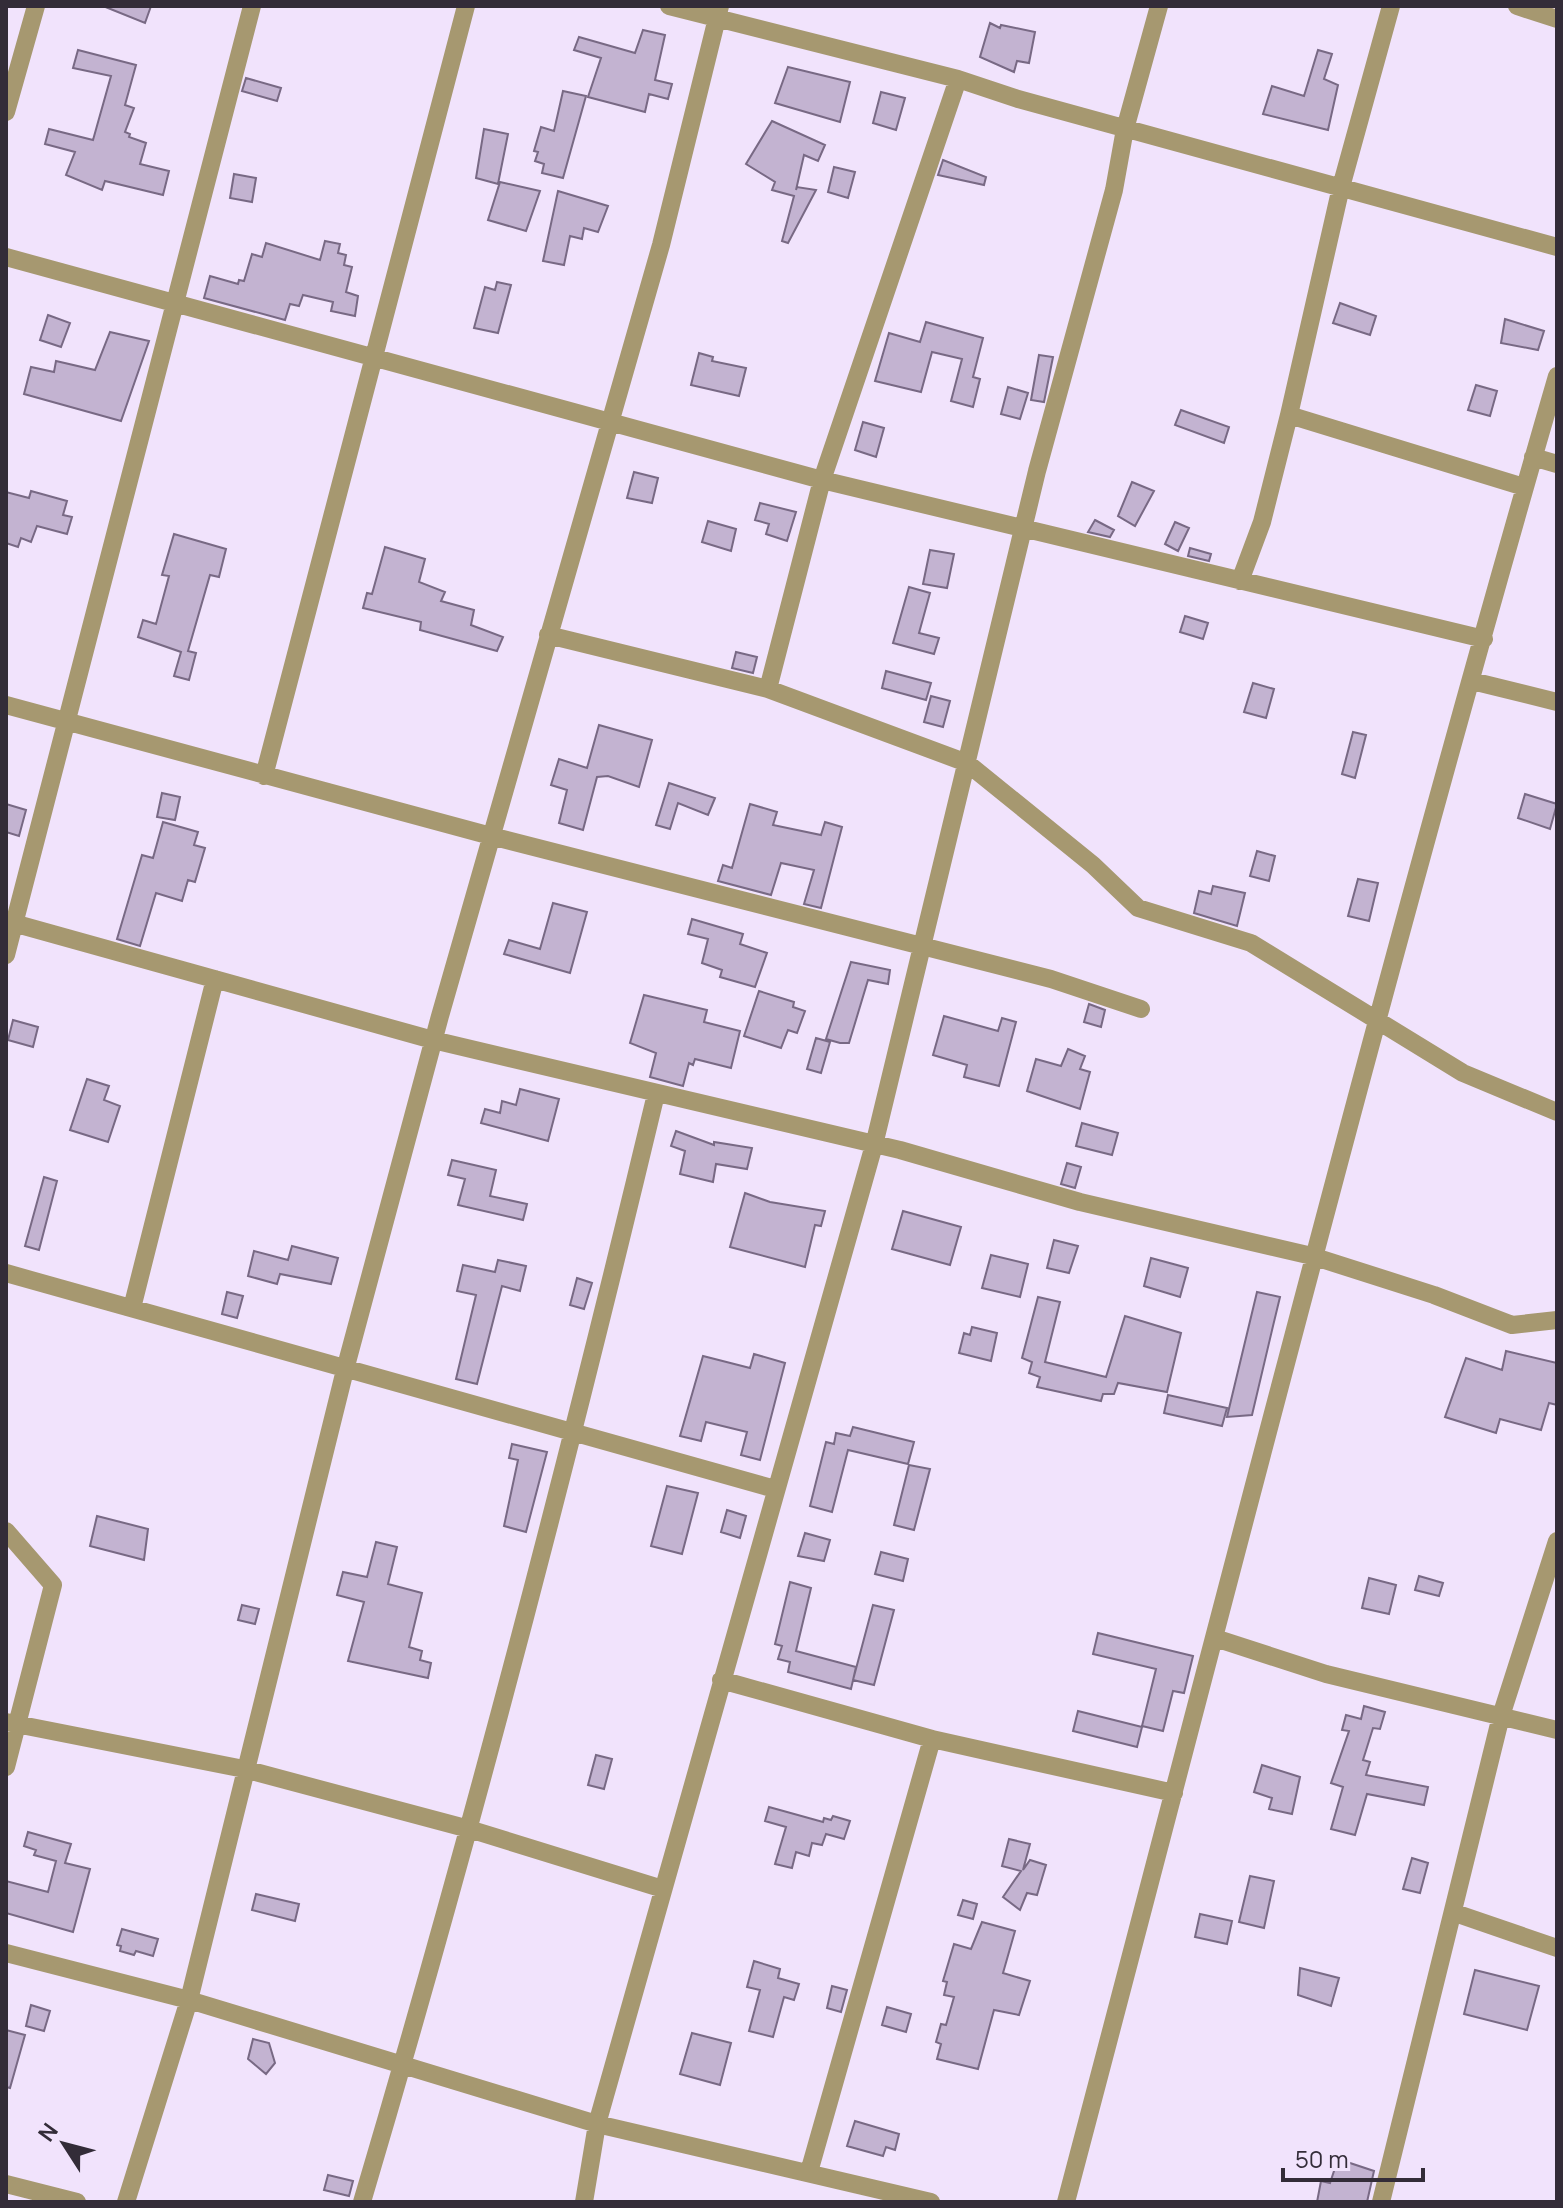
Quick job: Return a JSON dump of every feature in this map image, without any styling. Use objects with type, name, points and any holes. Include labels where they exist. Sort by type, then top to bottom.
[{"type":"street","points":[[6,112],[36,6]]},
{"type":"street","points":[[6,955],[10,922],[252,6]]},
{"type":"street","points":[[264,776],[466,6]]},
{"type":"street","points":[[669,6],[718,12],[1125,129],[1557,247]]},
{"type":"street","points":[[584,2202],[597,2124],[874,1145],[1024,527],[1114,190],[1125,129],[1159,6]]},
{"type":"street","points":[[1240,581],[1262,522],[1341,187],[1391,6]]},
{"type":"street","points":[[1517,6],[1557,19]]},
{"type":"street","points":[[126,2202],[189,2000],[346,1366],[433,1040],[661,245],[718,12]]},
{"type":"street","points":[[768,689],[822,480],[958,79]]},
{"type":"street","points":[[6,257],[822,480],[1484,639]]},
{"type":"street","points":[[1066,2202],[1312,1256],[1557,376]]},
{"type":"street","points":[[1289,415],[1524,487]]},
{"type":"street","points":[[1533,457],[1557,464]]},
{"type":"street","points":[[548,635],[768,689],[967,763],[1093,865],[1138,908],[1251,943],[1375,1022],[1463,1073],[1557,1112]]},
{"type":"street","points":[[1472,681],[1557,702]]},
{"type":"street","points":[[6,705],[491,836],[1051,979],[1141,1009]]},
{"type":"street","points":[[10,922],[433,1040],[874,1145],[1080,1202],[1312,1256],[1434,1295],[1512,1325],[1557,1320]]},
{"type":"street","points":[[132,1308],[215,979]]},
{"type":"street","points":[[362,2202],[469,1829],[575,1432],[656,1094]]},
{"type":"street","points":[[6,1273],[346,1366],[775,1489]]},
{"type":"street","points":[[6,1531],[53,1585],[11,1724],[6,1767]]},
{"type":"street","points":[[1381,2202],[1455,1913],[1501,1716],[1557,1541]]},
{"type":"street","points":[[1215,1638],[1326,1674],[1557,1730]]},
{"type":"street","points":[[721,1680],[932,1739],[1174,1793]]},
{"type":"street","points":[[11,1724],[244,1769],[469,1829],[663,1889]]},
{"type":"street","points":[[809,2172],[932,1739]]},
{"type":"street","points":[[1455,1913],[1557,1948]]},
{"type":"street","points":[[6,1953],[189,2000],[597,2124],[931,2202]]},
{"type":"street","points":[[6,2184],[77,2202]]},
{"type":"building","points":[[103,6],[151,6],[145,23]]},
{"type":"building","points":[[990,23],[1000,28],[1001,25],[1035,32],[1029,63],[1017,61],[1014,72],[980,57]]},
{"type":"building","points":[[643,30],[665,35],[655,80],[672,84],[668,99],[649,94],[645,112],[588,97],[601,58],[574,50],[579,37],[635,53]]},
{"type":"building","points":[[78,50],[136,65],[125,105],[134,108],[125,132],[130,134],[129,137],[146,143],[140,164],[169,171],[163,195],[105,181],[102,190],[66,175],[75,152],[45,144],[49,129],[93,140],[111,76],[73,68]]},
{"type":"building","points":[[1318,50],[1332,54],[1324,79],[1338,85],[1328,130],[1263,114],[1272,86],[1304,96]]},
{"type":"building","points":[[788,67],[850,82],[840,122],[775,103]]},
{"type":"building","points":[[246,78],[281,88],[277,101],[242,91]]},
{"type":"building","points":[[563,91],[586,96],[563,178],[542,173],[544,164],[535,161],[538,152],[534,151],[541,127],[554,131]]},
{"type":"building","points":[[881,92],[905,98],[896,130],[873,123]]},
{"type":"building","points":[[772,121],[825,145],[818,161],[804,155],[796,190],[797,187],[816,190],[788,243],[782,241],[794,196],[772,190],[775,182],[746,164]]},
{"type":"building","points":[[484,129],[508,134],[498,184],[476,178]]},
{"type":"building","points":[[943,160],[986,177],[984,185],[938,175]]},
{"type":"building","points":[[834,167],[855,172],[848,198],[828,192]]},
{"type":"building","points":[[234,174],[256,178],[252,202],[230,198]]},
{"type":"building","points":[[500,182],[540,191],[526,231],[488,220]]},
{"type":"building","points":[[558,191],[608,206],[598,232],[584,228],[582,239],[570,236],[564,265],[543,261]]},
{"type":"building","points":[[325,241],[340,244],[338,253],[346,255],[344,265],[352,267],[346,292],[358,296],[355,316],[331,311],[333,302],[303,295],[299,306],[290,304],[285,320],[204,298],[210,276],[238,284],[239,280],[244,281],[252,254],[262,257],[266,243],[320,260]]},
{"type":"building","points":[[497,282],[511,285],[498,333],[474,328],[485,287],[495,290]]},
{"type":"building","points":[[1340,303],[1376,316],[1370,335],[1333,323]]},
{"type":"building","points":[[48,315],[70,323],[61,347],[40,340]]},
{"type":"building","points":[[1505,319],[1544,331],[1538,350],[1501,343]]},
{"type":"building","points":[[926,322],[983,338],[973,377],[980,379],[973,407],[951,401],[962,359],[932,352],[921,392],[875,381],[889,333],[920,342]]},
{"type":"building","points":[[110,332],[149,341],[121,421],[24,394],[31,367],[54,372],[56,361],[95,370]]},
{"type":"building","points":[[699,353],[713,357],[712,361],[746,368],[739,396],[691,385]]},
{"type":"building","points":[[1039,355],[1053,357],[1044,402],[1031,400]]},
{"type":"building","points":[[1476,385],[1497,391],[1490,416],[1468,410]]},
{"type":"building","points":[[1008,387],[1028,393],[1020,419],[1001,414]]},
{"type":"building","points":[[1181,410],[1229,427],[1224,443],[1175,425]]},
{"type":"building","points":[[863,422],[884,428],[876,457],[855,450]]},
{"type":"building","points":[[634,472],[658,478],[652,503],[627,498]]},
{"type":"building","points":[[1132,482],[1154,491],[1135,526],[1118,516]]},
{"type":"building","points":[[31,491],[67,501],[63,515],[72,517],[67,534],[37,526],[31,542],[21,538],[18,547],[6,543],[6,492],[29,498]]},
{"type":"building","points":[[760,503],[796,512],[787,541],[766,534],[769,524],[755,520]]},
{"type":"building","points":[[1095,520],[1114,530],[1110,537],[1088,532]]},
{"type":"building","points":[[708,521],[736,529],[731,551],[702,542]]},
{"type":"building","points":[[1175,522],[1189,528],[1178,551],[1165,544]]},
{"type":"building","points":[[174,534],[226,549],[219,577],[210,575],[188,651],[196,653],[189,680],[174,676],[181,652],[138,637],[143,620],[156,624],[169,576],[162,575]]},
{"type":"building","points":[[385,547],[425,559],[419,582],[445,592],[441,601],[474,610],[471,625],[503,637],[497,651],[420,630],[421,622],[363,608],[367,593],[372,594]]},
{"type":"building","points":[[1190,548],[1211,554],[1209,561],[1188,556]]},
{"type":"building","points":[[930,550],[954,554],[947,588],[923,584]]},
{"type":"building","points":[[909,587],[930,593],[919,633],[939,638],[934,654],[893,643]]},
{"type":"building","points":[[1185,616],[1208,623],[1203,639],[1180,632]]},
{"type":"building","points":[[736,652],[757,657],[753,673],[732,668]]},
{"type":"building","points":[[886,671],[931,683],[926,700],[882,688]]},
{"type":"building","points":[[1253,683],[1274,689],[1266,718],[1244,712]]},
{"type":"building","points":[[931,696],[950,701],[943,727],[924,722]]},
{"type":"building","points":[[599,725],[652,740],[639,787],[608,776],[597,777],[583,830],[559,823],[567,790],[551,785],[559,759],[587,768]]},
{"type":"building","points":[[1353,732],[1366,735],[1355,778],[1342,774]]},
{"type":"building","points":[[669,783],[715,798],[708,815],[678,803],[670,829],[656,825]]},
{"type":"building","points":[[162,793],[180,797],[175,820],[157,817]]},
{"type":"building","points":[[1525,794],[1557,804],[1550,829],[1518,818]]},
{"type":"building","points":[[6,804],[26,810],[19,836],[6,832]]},
{"type":"building","points":[[750,804],[777,812],[773,825],[821,835],[825,822],[842,827],[821,908],[804,904],[814,870],[781,863],[771,895],[718,881],[723,865],[732,868]]},
{"type":"building","points":[[163,822],[198,832],[194,845],[205,848],[195,882],[188,880],[182,901],[156,893],[140,946],[117,939],[142,855],[153,858]]},
{"type":"building","points":[[1257,851],[1275,856],[1269,881],[1250,876]]},
{"type":"building","points":[[1358,879],[1378,883],[1369,921],[1348,916]]},
{"type":"building","points":[[1213,886],[1245,893],[1237,926],[1194,913],[1199,891],[1211,894]]},
{"type":"building","points":[[553,903],[587,912],[570,973],[504,954],[509,940],[540,949]]},
{"type":"building","points":[[692,919],[743,934],[740,944],[767,953],[755,987],[720,977],[722,970],[702,963],[708,939],[688,934]]},
{"type":"building","points":[[851,962],[890,970],[888,984],[868,980],[849,1043],[840,1043],[826,1039]]},
{"type":"building","points":[[759,991],[794,1002],[793,1007],[805,1011],[797,1033],[788,1030],[781,1048],[744,1036]]},
{"type":"building","points":[[644,995],[707,1010],[704,1022],[740,1031],[731,1068],[695,1059],[693,1065],[689,1063],[683,1086],[650,1077],[656,1053],[630,1043]]},
{"type":"building","points":[[1089,1004],[1105,1010],[1101,1027],[1084,1022]]},
{"type":"building","points":[[944,1016],[998,1031],[1002,1018],[1016,1022],[999,1086],[964,1077],[967,1065],[933,1055]]},
{"type":"building","points":[[13,1020],[38,1027],[33,1047],[8,1040]]},
{"type":"building","points":[[816,1038],[830,1042],[821,1073],[807,1069]]},
{"type":"building","points":[[1068,1049],[1085,1056],[1080,1069],[1090,1072],[1080,1109],[1027,1091],[1036,1059],[1061,1066]]},
{"type":"building","points":[[87,1079],[109,1086],[104,1100],[120,1106],[108,1142],[70,1130]]},
{"type":"building","points":[[520,1089],[559,1099],[548,1141],[481,1123],[485,1109],[500,1113],[502,1101],[516,1105]]},
{"type":"building","points":[[1082,1123],[1118,1133],[1112,1155],[1076,1146]]},
{"type":"building","points":[[676,1131],[714,1145],[714,1142],[752,1148],[747,1169],[716,1164],[713,1182],[680,1174],[685,1151],[671,1146]]},
{"type":"building","points":[[452,1160],[496,1170],[490,1196],[527,1204],[523,1220],[458,1205],[465,1179],[448,1175]]},
{"type":"building","points":[[1067,1163],[1081,1167],[1075,1188],[1061,1184]]},
{"type":"building","points":[[44,1177],[57,1181],[39,1250],[25,1246]]},
{"type":"building","points":[[745,1193],[770,1202],[825,1211],[821,1226],[815,1225],[805,1267],[730,1247]]},
{"type":"building","points":[[903,1211],[961,1227],[950,1265],[892,1249]]},
{"type":"building","points":[[1054,1240],[1078,1246],[1069,1273],[1047,1268]]},
{"type":"building","points":[[292,1246],[338,1258],[331,1284],[280,1274],[277,1284],[248,1276],[254,1251],[288,1260]]},
{"type":"building","points":[[991,1255],[1028,1264],[1020,1297],[982,1288]]},
{"type":"building","points":[[1151,1258],[1188,1268],[1180,1297],[1144,1286]]},
{"type":"building","points":[[498,1260],[526,1266],[520,1291],[502,1286],[477,1384],[456,1379],[476,1295],[457,1291],[463,1265],[495,1272]]},
{"type":"building","points":[[577,1278],[592,1283],[584,1309],[570,1305]]},
{"type":"building","points":[[227,1292],[243,1296],[237,1318],[222,1314]]},
{"type":"building","points":[[1257,1292],[1280,1297],[1252,1415],[1227,1417]]},
{"type":"building","points":[[1038,1297],[1060,1302],[1045,1362],[1106,1377],[1125,1316],[1181,1333],[1167,1392],[1118,1383],[1114,1394],[1103,1394],[1101,1401],[1037,1387],[1040,1377],[1029,1373],[1032,1362],[1022,1358]]},
{"type":"building","points":[[972,1327],[997,1333],[991,1361],[959,1353],[964,1333],[970,1335]]},
{"type":"building","points":[[1506,1351],[1557,1363],[1557,1405],[1549,1403],[1541,1430],[1500,1419],[1496,1433],[1445,1417],[1466,1358],[1502,1370]]},
{"type":"building","points":[[754,1354],[785,1363],[760,1460],[741,1455],[747,1432],[706,1422],[701,1441],[680,1436],[703,1356],[750,1368]]},
{"type":"building","points":[[1168,1395],[1227,1408],[1222,1426],[1164,1413]]},
{"type":"building","points":[[853,1427],[914,1442],[908,1464],[848,1450],[832,1512],[810,1506],[826,1442],[834,1444],[836,1433],[850,1436]]},
{"type":"building","points":[[512,1444],[547,1452],[526,1532],[504,1526],[518,1460],[509,1458]]},
{"type":"building","points":[[909,1465],[930,1469],[914,1530],[894,1525]]},
{"type":"building","points":[[667,1486],[698,1493],[682,1554],[651,1546]]},
{"type":"building","points":[[727,1510],[746,1516],[740,1538],[721,1532]]},
{"type":"building","points":[[97,1516],[148,1529],[144,1560],[90,1546]]},
{"type":"building","points":[[805,1533],[830,1540],[824,1561],[798,1556]]},
{"type":"building","points":[[376,1542],[397,1547],[388,1584],[422,1593],[409,1647],[422,1651],[420,1660],[431,1663],[428,1678],[348,1661],[364,1602],[337,1595],[343,1572],[367,1577]]},
{"type":"building","points":[[881,1552],[908,1559],[903,1581],[875,1574]]},
{"type":"building","points":[[1419,1576],[1443,1583],[1439,1596],[1415,1590]]},
{"type":"building","points":[[1369,1578],[1396,1585],[1389,1614],[1362,1608]]},
{"type":"building","points":[[790,1582],[811,1588],[796,1651],[856,1667],[851,1689],[788,1672],[790,1662],[778,1659],[782,1646],[775,1644]]},
{"type":"building","points":[[242,1605],[259,1609],[255,1624],[238,1620]]},
{"type":"building","points":[[873,1605],[894,1610],[874,1685],[853,1680]]},
{"type":"building","points":[[1098,1633],[1193,1656],[1184,1693],[1173,1691],[1163,1731],[1142,1726],[1156,1669],[1093,1654]]},
{"type":"building","points":[[1364,1706],[1385,1712],[1380,1729],[1373,1728],[1363,1760],[1370,1762],[1366,1775],[1428,1787],[1424,1805],[1367,1794],[1355,1835],[1331,1829],[1343,1787],[1331,1783],[1349,1731],[1342,1730],[1346,1715],[1361,1719]]},
{"type":"building","points":[[1078,1711],[1142,1727],[1137,1747],[1073,1731]]},
{"type":"building","points":[[596,1755],[612,1759],[604,1789],[588,1785]]},
{"type":"building","points":[[1262,1765],[1300,1777],[1292,1814],[1269,1809],[1272,1798],[1254,1792]]},
{"type":"building","points":[[769,1807],[823,1822],[824,1818],[831,1820],[833,1816],[850,1821],[844,1839],[826,1834],[822,1845],[812,1843],[809,1856],[796,1852],[792,1868],[775,1864],[786,1827],[765,1821]]},
{"type":"building","points":[[28,1832],[71,1844],[65,1863],[90,1869],[73,1932],[6,1913],[6,1881],[48,1892],[56,1861],[34,1855],[36,1850],[24,1846]]},
{"type":"building","points":[[1009,1839],[1030,1844],[1023,1870],[1030,1860],[1046,1865],[1037,1895],[1027,1893],[1020,1910],[1003,1897],[1021,1871],[1002,1866]]},
{"type":"building","points":[[1412,1858],[1428,1863],[1420,1893],[1403,1889]]},
{"type":"building","points":[[1250,1876],[1274,1881],[1264,1928],[1239,1922]]},
{"type":"building","points":[[256,1894],[299,1904],[295,1921],[252,1910]]},
{"type":"building","points":[[963,1900],[977,1904],[973,1919],[958,1915]]},
{"type":"building","points":[[1200,1914],[1232,1921],[1227,1944],[1195,1937]]},
{"type":"building","points":[[982,1922],[1015,1931],[1003,1973],[1030,1981],[1019,2015],[994,2010],[978,2069],[937,2059],[941,2044],[936,2042],[941,2024],[946,2025],[954,1997],[944,1995],[947,1982],[943,1981],[954,1944],[971,1949]]},
{"type":"building","points":[[122,1929],[158,1939],[153,1956],[120,1951],[121,1946],[117,1945]]},
{"type":"building","points":[[754,1961],[780,1969],[778,1978],[799,1984],[794,2000],[784,1997],[773,2037],[749,2031],[760,1990],[747,1987]]},
{"type":"building","points":[[1300,1968],[1339,1978],[1331,2006],[1298,1995]]},
{"type":"building","points":[[1475,1970],[1539,1986],[1527,2030],[1464,2014]]},
{"type":"building","points":[[832,1986],[847,1990],[841,2012],[827,2008]]},
{"type":"building","points":[[31,2005],[50,2011],[44,2031],[26,2026]]},
{"type":"building","points":[[887,2007],[911,2014],[906,2032],[882,2025]]},
{"type":"building","points":[[6,2030],[25,2035],[10,2088],[6,2087]]},
{"type":"building","points":[[692,2033],[731,2043],[720,2085],[680,2074]]},
{"type":"building","points":[[253,2039],[269,2043],[275,2063],[266,2074],[248,2059]]},
{"type":"building","points":[[855,2121],[899,2134],[895,2150],[886,2147],[883,2156],[847,2146]]},
{"type":"building","points":[[1338,2159],[1374,2171],[1367,2202],[1317,2202],[1321,2181],[1330,2183]]},
{"type":"building","points":[[328,2175],[353,2181],[349,2196],[324,2190]]}]
